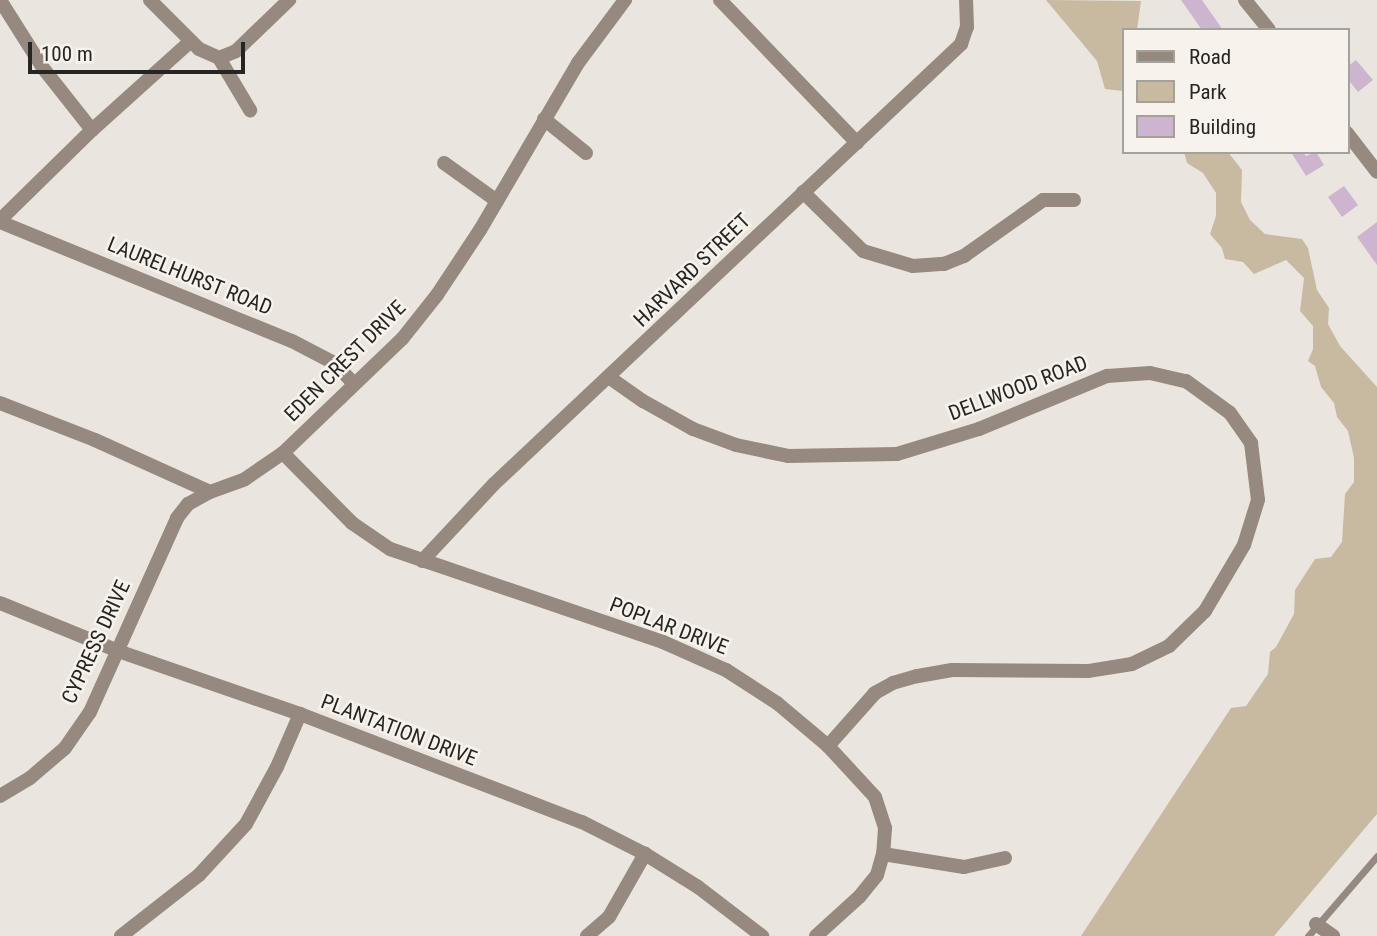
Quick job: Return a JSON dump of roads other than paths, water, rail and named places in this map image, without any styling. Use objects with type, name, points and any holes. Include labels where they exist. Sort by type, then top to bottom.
[{"type":"street","points":[[0,0],[43,68],[92,130]]},
{"type":"street","points":[[150,0],[191,41],[219,58],[250,110]]},
{"type":"street","points":[[219,58],[236,51],[289,0]]},
{"type":"street","name":"EDEN CREST DRIVE","points":[[210,492],[245,479],[284,453],[402,339],[430,304],[497,201],[578,63],[625,0]]},
{"type":"street","points":[[720,0],[857,143]]},
{"type":"street","name":"HARVARD STREET","points":[[422,561],[494,484],[961,44],[968,18],[966,0]]},
{"type":"street","points":[[1245,0],[1267,28]]},
{"type":"street","points":[[0,221],[92,130],[191,41]]},
{"type":"street","points":[[544,119],[586,153]]},
{"type":"street","points":[[1349,136],[1377,172]]},
{"type":"street","points":[[444,163],[497,201]]},
{"type":"street","points":[[803,192],[863,251],[913,266],[944,264],[964,256],[1043,200],[1074,200]]},
{"type":"street","name":"LAURELHURST ROAD","points":[[0,221],[292,341],[334,363],[354,384]]},
{"type":"street","name":"DELLWOOD ROAD","points":[[610,377],[643,401],[693,429],[736,445],[788,456],[897,454],[979,429],[1107,376],[1150,373],[1186,382],[1230,413],[1251,443],[1258,500],[1244,545],[1205,611],[1169,646],[1132,664],[1088,671],[952,670],[893,683],[875,693],[828,746]]},
{"type":"street","points":[[0,403],[95,440],[210,492]]},
{"type":"street","name":"POPLAR DRIVE","points":[[284,453],[352,523],[390,549],[663,642],[726,670],[777,703],[828,746],[875,797],[885,828],[883,854],[877,875],[859,897],[816,936]]},
{"type":"street","name":"CYPRESS DRIVE","points":[[0,796],[30,778],[65,748],[90,712],[177,518],[188,504],[210,492]]},
{"type":"street","name":"PLANTATION DRIVE","points":[[0,603],[118,651],[300,714],[582,822],[645,854],[698,887],[762,936]]},
{"type":"street","points":[[121,936],[199,875],[246,824],[277,767],[300,714]]},
{"type":"street","points":[[587,936],[608,917],[645,854]]},
{"type":"street","points":[[883,854],[964,867],[1005,858]]},
{"type":"street","points":[[1312,930],[1334,936]]},
{"type":"lane","points":[[1312,930],[1377,856]]}]
